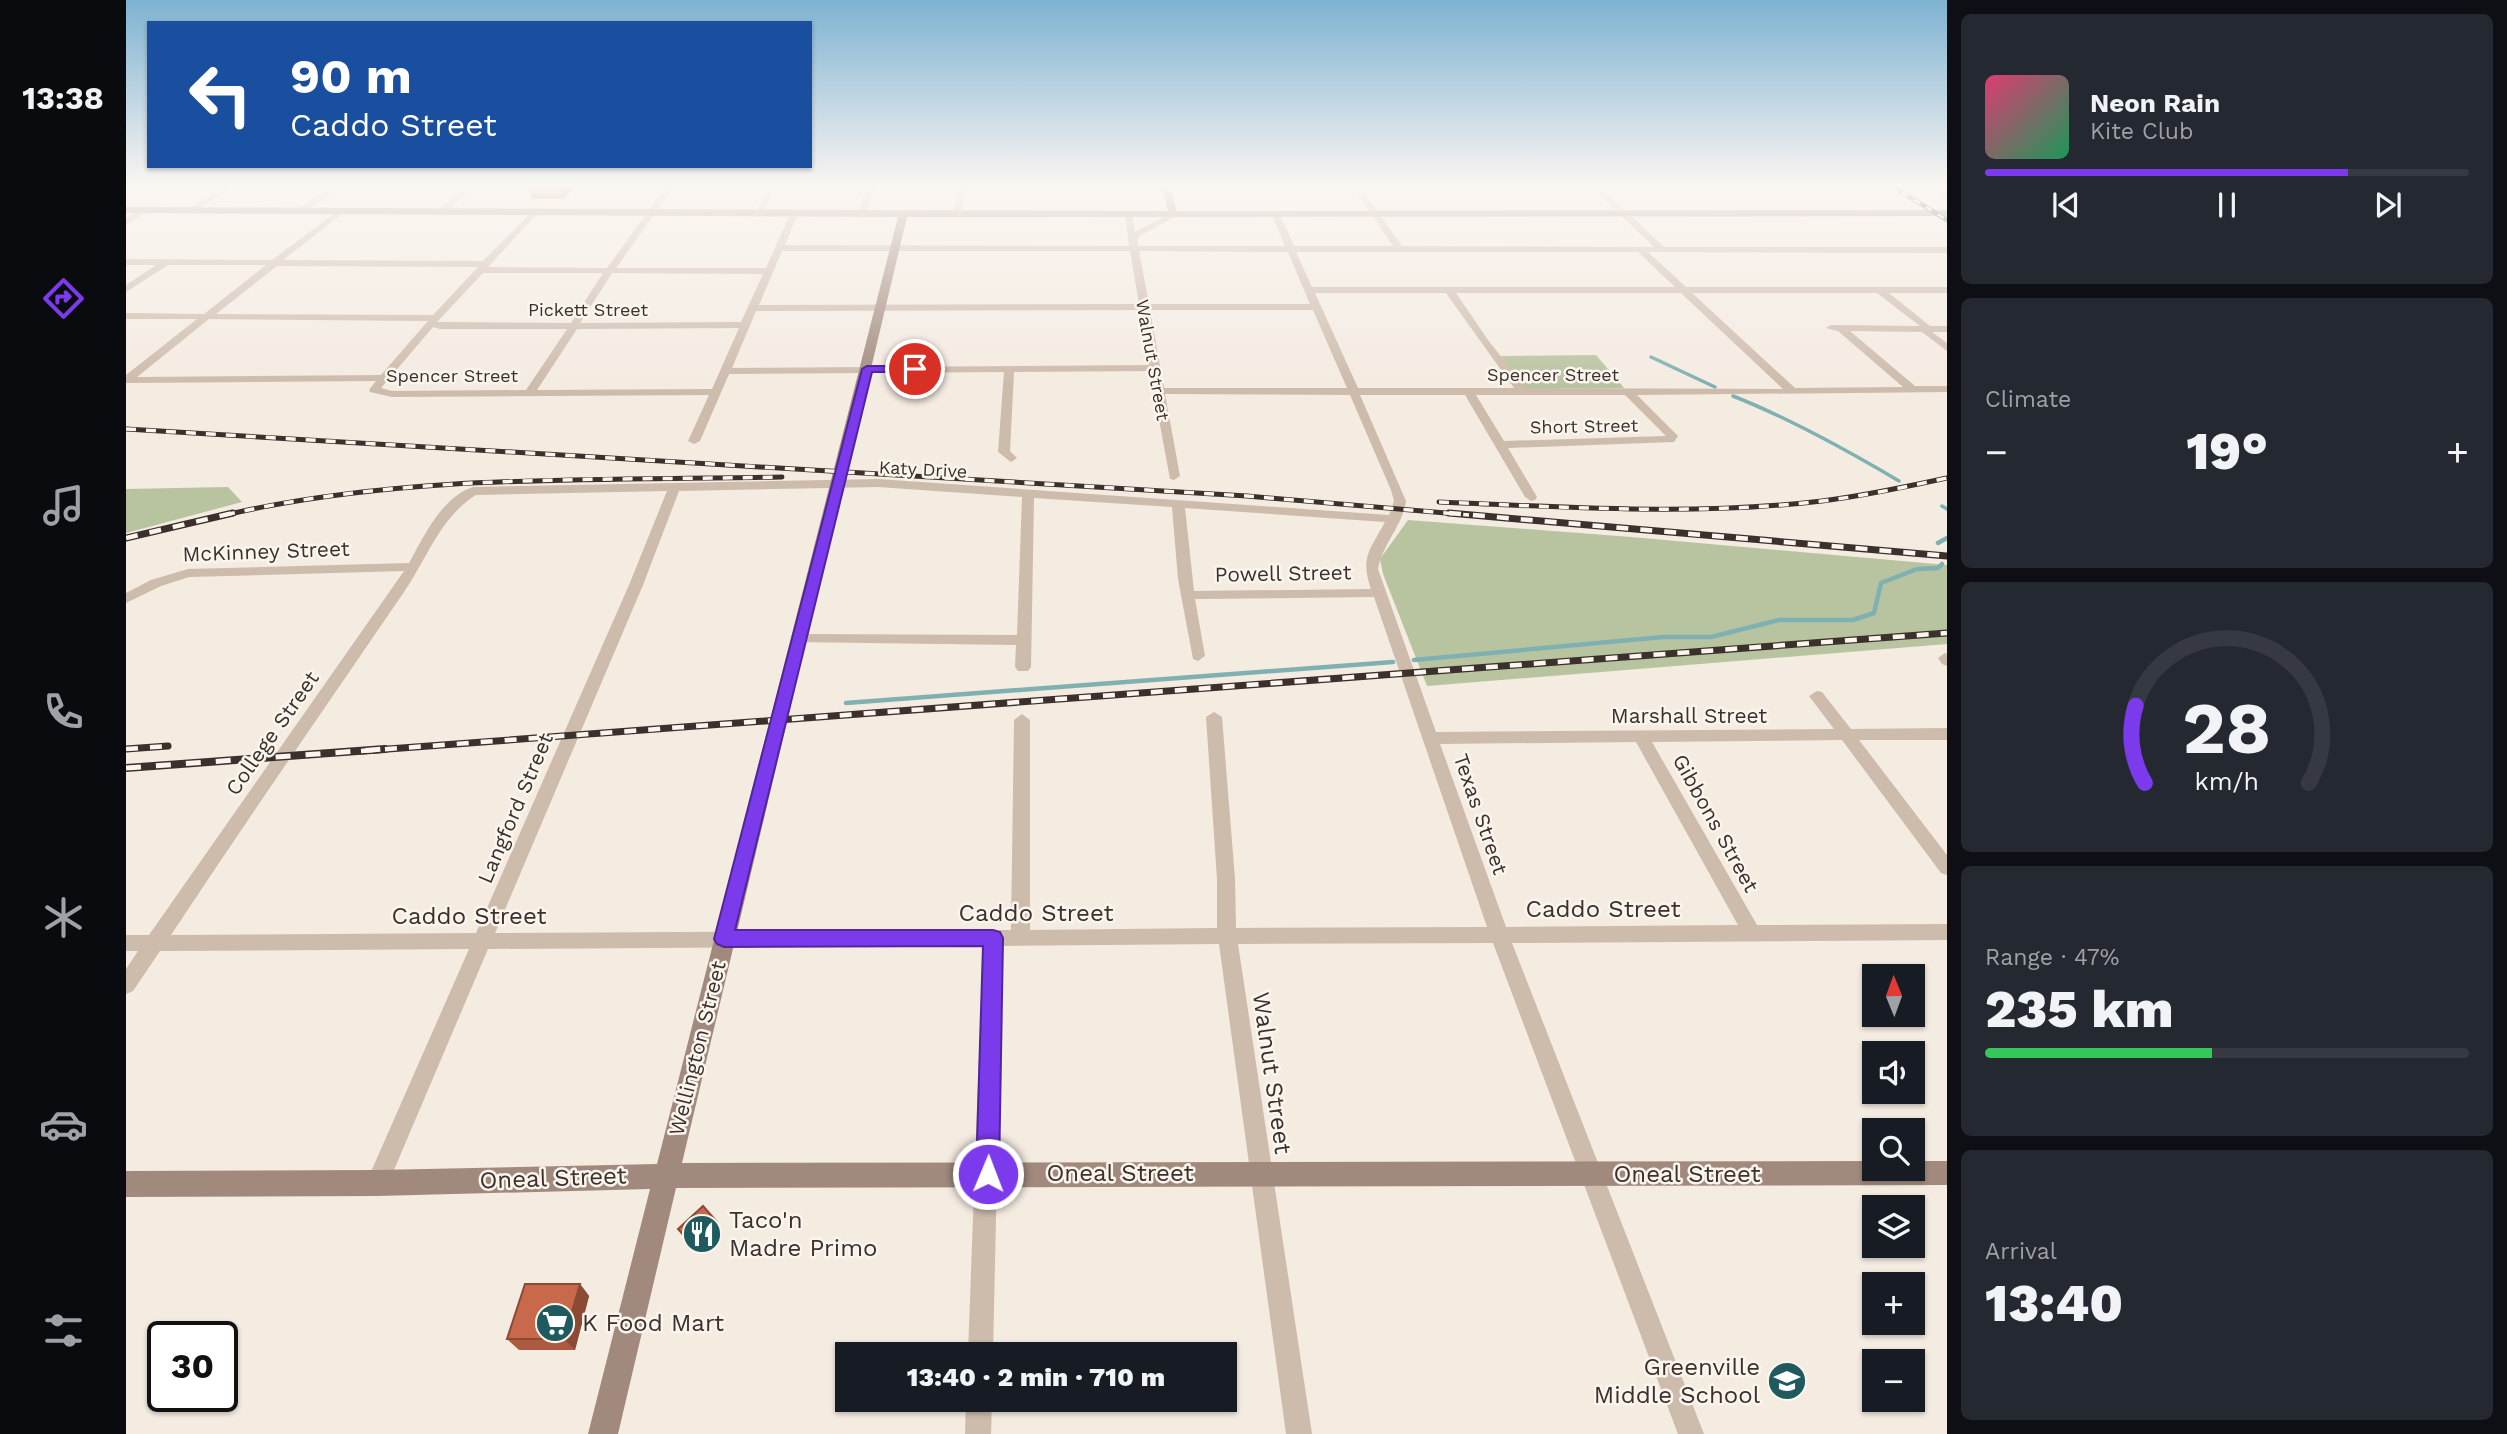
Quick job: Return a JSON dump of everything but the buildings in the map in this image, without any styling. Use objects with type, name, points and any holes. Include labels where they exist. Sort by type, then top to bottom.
[{"type":"main road","name":"Wellington Street","points":[[603,1434],[867,369],[893,252]]},
{"type":"main road","name":"Oneal Street","points":[[126,1184],[377,1183],[667,1175],[1947,1173]]},
{"type":"street","points":[[126,380],[289,252]]},
{"type":"street","points":[[382,379],[497,252]]},
{"type":"street","points":[[530,392],[623,252]]},
{"type":"street","points":[[694,441],[776,252]]},
{"type":"street","name":"Walnut Street","points":[[1135,252],[1174,476]]},
{"type":"street","name":"Texas Street","points":[[1294,252],[1401,501],[1395,519],[1374,555],[1371,569],[1379,593],[1499,934],[1691,1434]]},
{"type":"street","points":[[1644,252],[1793,392]]},
{"type":"street","points":[[126,262],[768,271]]},
{"type":"street","points":[[126,289],[166,262]]},
{"type":"street","points":[[1878,289],[1925,325],[1927,333],[1947,348]]},
{"type":"street","points":[[1309,290],[1947,290]]},
{"type":"street","points":[[1449,290],[1522,391]]},
{"type":"street","points":[[752,308],[1317,307]]},
{"type":"street","name":"Pickett Street","points":[[126,316],[434,321],[440,326],[745,325]]},
{"type":"street","points":[[1912,389],[1835,328],[1947,329]]},
{"type":"street","points":[[726,371],[1154,368]]},
{"type":"street","points":[[1009,370],[1004,452],[1012,458]]},
{"type":"street","name":"Spencer Street","points":[[126,380],[382,379]]},
{"type":"street","name":"Spencer Street","points":[[382,379],[374,390],[385,394],[717,392]]},
{"type":"street","name":"Spencer Street","points":[[1159,391],[1793,392],[1947,389]]},
{"type":"street","points":[[1468,391],[1531,497]]},
{"type":"street","name":"Short Street","points":[[1500,445],[1670,440],[1672,436],[1665,427],[1628,392]]},
{"type":"street","name":"Katy Drive","points":[[454,507],[473,491],[838,483],[1028,493],[1395,519]]},
{"type":"street","name":"Langford Street","points":[[377,1183],[636,585],[674,488]]},
{"type":"street","points":[[1023,667],[1028,493]]},
{"type":"street","points":[[1178,504],[1198,656]]},
{"type":"street","name":"College Street","points":[[126,985],[454,507]]},
{"type":"street","name":"McKinney Street","points":[[126,599],[156,583],[188,573],[413,567]]},
{"type":"street","name":"Powell Street","points":[[1188,595],[1379,593]]},
{"type":"street","points":[[799,639],[1024,639]]},
{"type":"street","points":[[1817,696],[1947,869]]},
{"type":"street","name":"Walnut Street","points":[[1213,717],[1226,879],[1227,936],[1299,1434]]},
{"type":"street","points":[[1020,938],[1022,720]]},
{"type":"street","name":"Marshall Street","points":[[1431,738],[1947,734]]},
{"type":"street","name":"Gibbons Street","points":[[1641,736],[1752,933]]},
{"type":"street","name":"Caddo Street","points":[[126,943],[1947,932]]},
{"type":"street","points":[[981,1342],[993,938]]},
{"type":"street","points":[[978,1434],[979,1412]]},
{"type":"green space","points":[[1596,355],[1624,388],[1524,389],[1501,356]]},
{"type":"green space","points":[[228,487],[242,502],[126,533],[126,489]]},
{"type":"green space","points":[[1408,520],[1947,565],[1947,644],[1427,686],[1383,574],[1380,559]]},
{"type":"waterway","points":[[1651,357],[1715,387]]},
{"type":"waterway","points":[[1733,396],[1818,435],[1899,481]]},
{"type":"waterway","points":[[1942,506],[1947,509]]},
{"type":"waterway","points":[[1938,543],[1947,538]]},
{"type":"waterway","points":[[1414,660],[1663,637],[1711,637],[1779,620],[1853,620],[1874,613],[1881,583],[1917,569],[1938,568],[1942,564]]},
{"type":"waterway","points":[[846,703],[1393,662]]},
{"type":"railway","points":[[126,429],[1247,496],[1469,515]]},
{"type":"railway","points":[[225,515],[294,501],[432,486],[572,480],[782,477]]},
{"type":"railway","points":[[1439,502],[1630,509],[1774,506],[1838,499],[1947,478]]},
{"type":"railway","points":[[126,538],[233,513]]},
{"type":"railway","points":[[1449,513],[1947,556]]},
{"type":"railway","points":[[361,751],[1947,633]]},
{"type":"railway","points":[[126,749],[168,746]]},
{"type":"railway","points":[[126,768],[385,749]]},
{"type":"place","name":"Taco'n Madre Primo","points":[[702,1234]]},
{"type":"place","name":"K Food Mart","points":[[555,1323]]},
{"type":"place","name":"Greenville Middle School","points":[[1787,1381]]},
{"type":"route","points":[[915,369],[867,369],[724,939],[993,938],[988,1174]]}]
